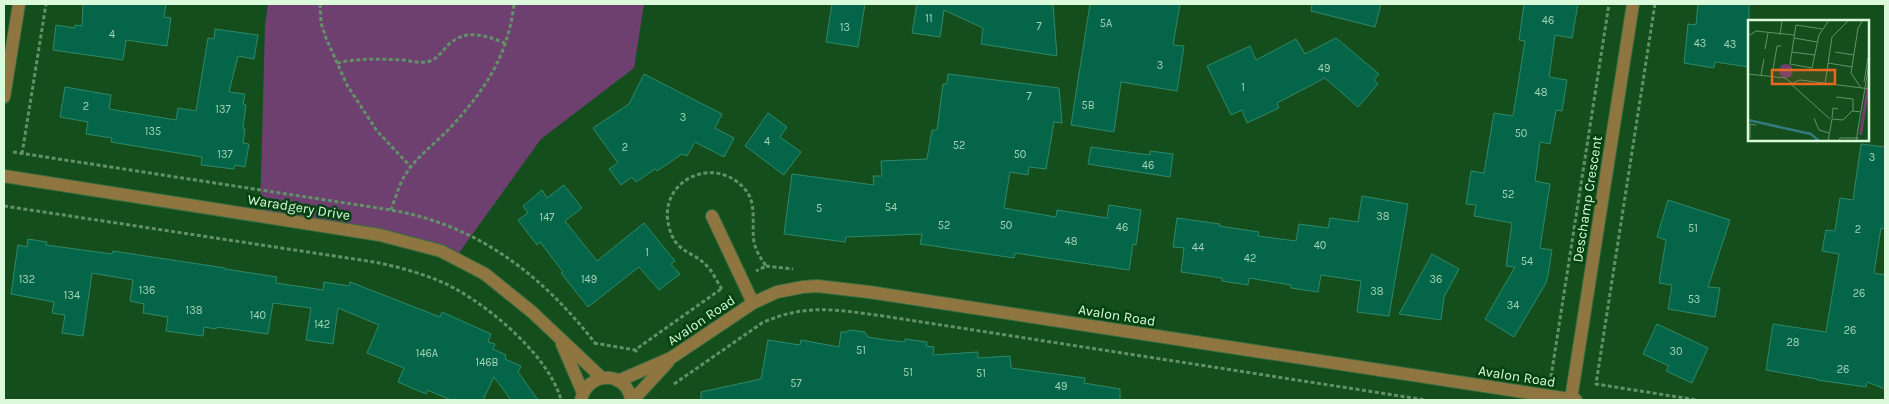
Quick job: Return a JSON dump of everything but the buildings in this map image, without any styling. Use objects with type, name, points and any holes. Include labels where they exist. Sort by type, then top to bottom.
[{"type":"street","points":[[4,97],[19,4]]},
{"type":"street","name":"Deschamp Crescent","points":[[1574,400],[1633,4]]},
{"type":"street","name":"Waradgery Drive","points":[[4,176],[380,234],[426,245],[486,274],[532,312],[602,378]]},
{"type":"street","points":[[712,216],[753,303]]},
{"type":"street","name":"Avalon Road","points":[[618,381],[671,358],[764,297],[790,289],[817,286],[834,287],[1548,398],[1574,400]]},
{"type":"street","name":"Waradgery Drive","points":[[560,340],[582,397]]},
{"type":"street","name":"Avalon Road","points":[[632,400],[671,358]]},
{"type":"street","points":[[582,397],[587,386],[594,381],[610,378],[618,381],[628,390],[632,400]]},
{"type":"path","points":[[14,152],[22,154],[46,4]]},
{"type":"path","points":[[320,4],[321,23],[347,85],[377,131],[411,166]]},
{"type":"path","points":[[391,210],[404,177],[411,166],[450,128],[489,80],[505,43],[514,4]]},
{"type":"path","points":[[1552,377],[1609,4]]},
{"type":"path","points":[[1655,4],[1596,384],[1697,400]]},
{"type":"path","points":[[337,63],[359,59],[429,62],[437,57],[453,41],[472,33],[484,35],[505,43]]},
{"type":"path","points":[[4,206],[374,262],[439,280],[483,307],[504,323],[527,345],[558,387],[561,400]]},
{"type":"path","points":[[590,346],[595,343],[635,350],[722,289]]},
{"type":"path","points":[[669,388],[762,324],[778,316],[799,311],[823,309],[893,317],[1426,400]]},
{"type":"path","points":[[635,350],[638,355]]},
{"type":"shaded area","points":[[268,4],[644,4],[634,68],[541,139],[456,257],[441,251],[260,216],[265,25]]}]
